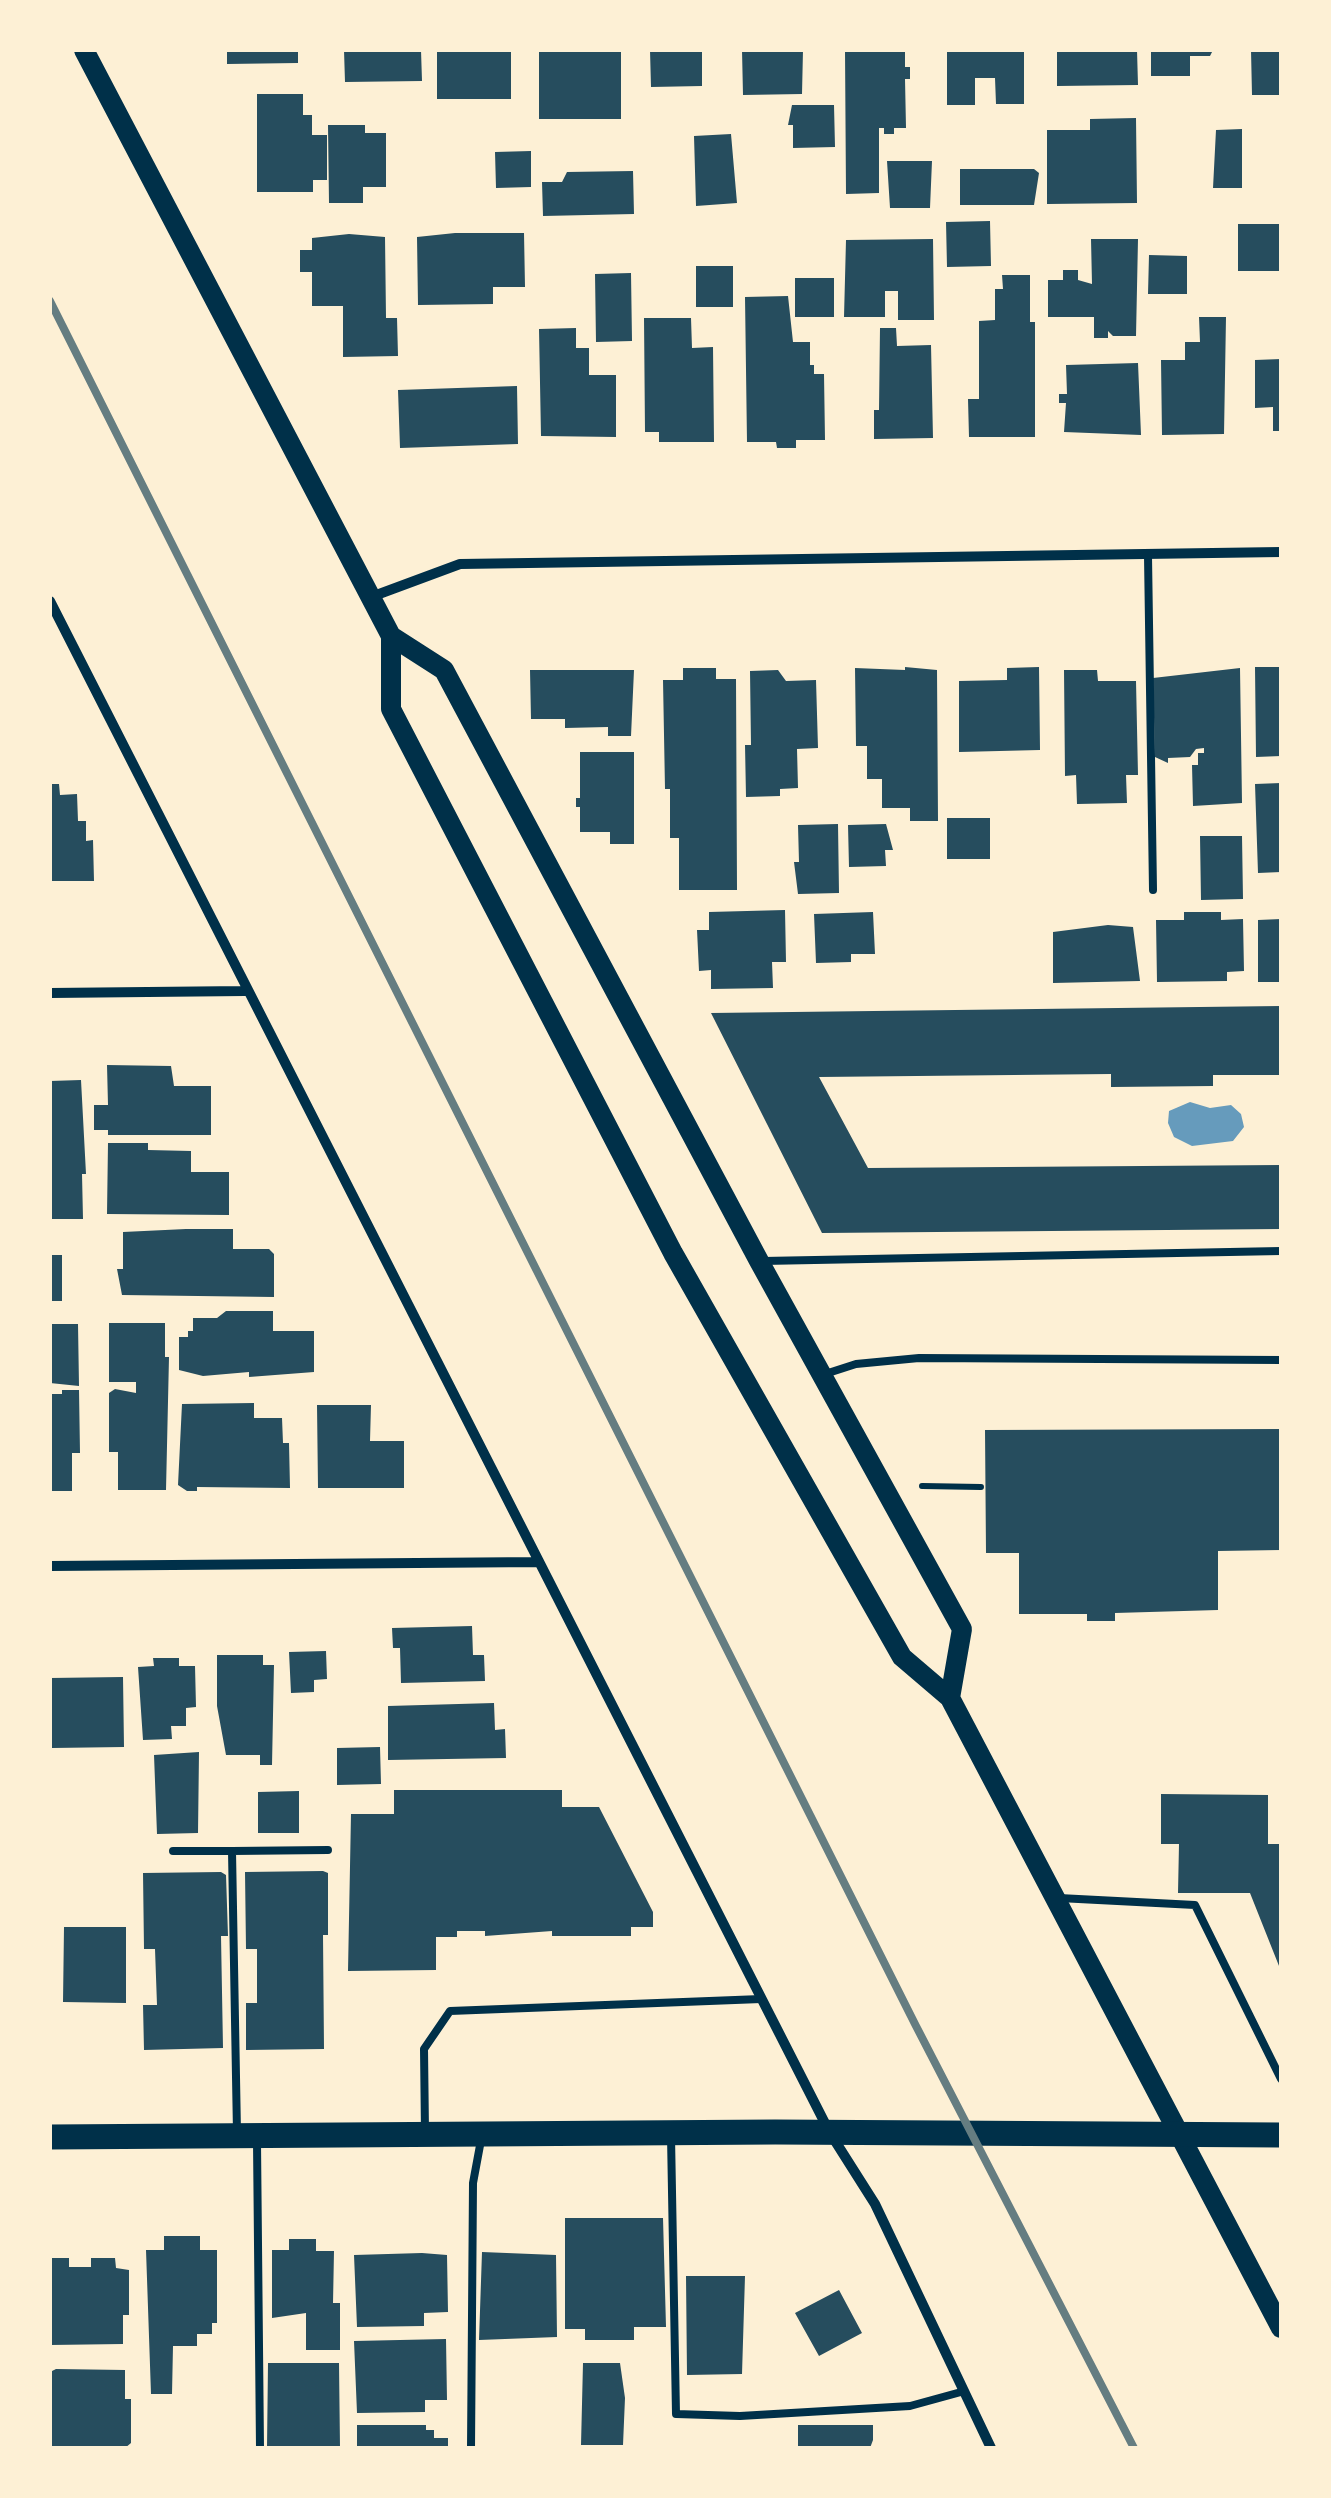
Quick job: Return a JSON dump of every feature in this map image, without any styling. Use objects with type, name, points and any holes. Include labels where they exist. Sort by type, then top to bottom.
[{"type":"main road","points":[[84,50],[392,636],[444,670],[759,1261],[962,1630],[950,1698]]},
{"type":"main road","points":[[392,636],[391,709],[673,1253],[902,1656],[950,1698],[1281,2328]]},
{"type":"main road","points":[[50,2137],[1281,2135]]},
{"type":"street","points":[[371,597],[460,564],[1281,552]]},
{"type":"street","points":[[50,601],[830,2134],[875,2204],[990,2448]]},
{"type":"street","points":[[50,994],[245,990]]},
{"type":"street","points":[[50,1566],[539,1562]]},
{"type":"lane","points":[[1148,556],[1152,890]]},
{"type":"lane","points":[[759,1261],[1281,1251]]},
{"type":"lane","points":[[824,1374],[856,1364],[919,1358],[1281,1360]]},
{"type":"lane","points":[[173,1851],[328,1850]]},
{"type":"lane","points":[[232,1851],[260,2448]]},
{"type":"lane","points":[[1056,1898],[1195,1905],[1281,2079]]},
{"type":"lane","points":[[425,2136],[424,2049],[450,2011],[761,1998]]},
{"type":"lane","points":[[670,2135],[676,2414],[740,2416],[910,2406],[961,2392]]},
{"type":"lane","points":[[472,2448],[473,2183],[482,2136]]},
{"type":"path","points":[[922,1486],[981,1486]]},
{"type":"water","points":[[1190,1102],[1210,1108],[1231,1105],[1241,1114],[1244,1127],[1233,1141],[1192,1146],[1174,1137],[1168,1123],[1169,1111]]},
{"type":"building","points":[[227,50],[298,50],[298,63],[227,64]]},
{"type":"building","points":[[344,50],[421,50],[422,81],[345,82]]},
{"type":"building","points":[[437,50],[511,50],[511,99],[437,99]]},
{"type":"building","points":[[539,50],[621,50],[621,119],[539,119]]},
{"type":"building","points":[[650,50],[702,50],[702,86],[651,87]]},
{"type":"building","points":[[742,50],[803,50],[802,94],[743,95]]},
{"type":"building","points":[[845,50],[905,50],[905,67],[910,67],[910,79],[905,79],[906,128],[894,128],[894,134],[884,134],[884,128],[879,128],[879,193],[846,194]]},
{"type":"building","points":[[947,50],[1024,50],[1024,104],[996,104],[995,78],[975,78],[975,105],[947,105]]},
{"type":"building","points":[[1057,50],[1137,50],[1138,85],[1057,86]]},
{"type":"building","points":[[1151,50],[1213,50],[1210,56],[1190,56],[1190,76],[1151,76]]},
{"type":"building","points":[[1251,50],[1281,50],[1281,95],[1252,95]]},
{"type":"building","points":[[257,94],[303,94],[303,115],[312,115],[312,135],[327,135],[327,180],[313,180],[313,192],[257,192]]},
{"type":"building","points":[[792,105],[834,105],[835,147],[793,148],[793,125],[788,125]]},
{"type":"building","points":[[1136,118],[1137,203],[1047,204],[1047,130],[1090,130],[1090,119]]},
{"type":"building","points":[[328,125],[365,125],[365,133],[386,133],[386,187],[363,187],[363,203],[329,203]]},
{"type":"building","points":[[1242,129],[1242,188],[1213,188],[1216,130]]},
{"type":"building","points":[[731,134],[737,203],[696,206],[694,136]]},
{"type":"building","points":[[531,151],[531,187],[496,188],[495,152]]},
{"type":"building","points":[[887,161],[932,161],[930,208],[890,208]]},
{"type":"building","points":[[960,169],[1034,169],[1039,173],[1034,205],[960,205]]},
{"type":"building","points":[[633,171],[634,214],[543,216],[542,182],[562,182],[567,172]]},
{"type":"building","points":[[990,221],[991,266],[947,267],[946,222]]},
{"type":"building","points":[[1238,224],[1281,224],[1281,271],[1238,271]]},
{"type":"building","points":[[524,233],[525,287],[493,287],[493,304],[418,305],[417,237]]},
{"type":"building","points":[[349,234],[385,237],[386,318],[397,318],[398,356],[343,357],[343,306],[312,306],[312,272],[300,272],[300,250],[312,250],[312,238]]},
{"type":"building","points":[[933,239],[934,320],[898,320],[898,291],[885,291],[885,317],[844,317],[846,240]]},
{"type":"building","points":[[1091,239],[1138,239],[1136,336],[1113,336],[1108,331],[1108,338],[1094,338],[1094,317],[1048,317],[1048,280],[1063,280],[1063,270],[1078,270],[1078,280],[1092,284]]},
{"type":"building","points":[[1149,255],[1187,256],[1187,294],[1148,294]]},
{"type":"building","points":[[696,266],[733,266],[733,307],[696,307]]},
{"type":"building","points":[[631,273],[632,341],[596,342],[595,274]]},
{"type":"building","points":[[1002,275],[1030,275],[1030,322],[1035,322],[1035,437],[969,437],[968,399],[979,399],[979,321],[995,320],[995,289],[1003,289]]},
{"type":"building","points":[[795,278],[834,278],[834,317],[795,317]]},
{"type":"building","points":[[788,296],[793,342],[810,342],[810,365],[814,365],[814,374],[824,374],[825,440],[796,440],[796,448],[777,448],[776,442],[747,442],[745,297]]},
{"type":"building","points":[[1199,317],[1226,317],[1224,434],[1162,435],[1161,360],[1185,360],[1185,342],[1200,342]]},
{"type":"building","points":[[644,318],[691,318],[692,348],[713,347],[714,442],[659,442],[659,432],[645,432]]},
{"type":"building","points":[[576,328],[576,348],[589,348],[589,375],[616,375],[616,437],[541,436],[539,329]]},
{"type":"building","points":[[880,328],[896,328],[897,346],[931,345],[933,438],[874,439],[874,410],[879,410]]},
{"type":"building","points":[[1281,359],[1281,431],[1273,431],[1273,407],[1255,408],[1255,360]]},
{"type":"building","points":[[1138,363],[1141,435],[1064,432],[1066,403],[1059,403],[1059,394],[1067,394],[1066,365]]},
{"type":"building","points":[[517,386],[518,444],[400,448],[398,390]]},
{"type":"building","points":[[1039,667],[1040,750],[959,752],[959,681],[1007,680],[1007,668]]},
{"type":"building","points":[[1255,667],[1281,667],[1281,756],[1256,757]]},
{"type":"building","points":[[683,668],[716,668],[716,679],[736,679],[737,890],[679,890],[679,838],[670,838],[670,789],[665,789],[663,680],[683,680]]},
{"type":"building","points":[[855,668],[937,670],[938,821],[910,821],[910,808],[882,808],[882,779],[867,779],[867,746],[856,746]]},
{"type":"building","points":[[1240,668],[1242,803],[1193,806],[1192,765],[1198,765],[1198,753],[1204,753],[1204,748],[1196,749],[1190,757],[1168,758],[1168,763],[1155,757],[1153,678]]},
{"type":"building","points":[[530,670],[634,670],[631,736],[608,736],[608,727],[565,728],[565,719],[531,719]]},
{"type":"building","points":[[778,670],[786,681],[816,680],[818,748],[797,749],[798,788],[780,789],[780,796],[746,797],[745,745],[751,745],[750,671]]},
{"type":"building","points":[[1064,670],[1097,670],[1098,681],[1136,681],[1138,775],[1126,775],[1127,803],[1077,804],[1076,775],[1065,776]]},
{"type":"building","points":[[580,752],[634,752],[634,844],[610,844],[610,832],[580,832],[576,798],[580,798]]},
{"type":"building","points":[[1281,783],[1281,872],[1258,873],[1255,784]]},
{"type":"building","points":[[50,784],[59,784],[60,795],[77,794],[78,821],[86,821],[86,841],[93,840],[94,881],[50,881]]},
{"type":"building","points":[[947,818],[990,818],[990,859],[947,859]]},
{"type":"building","points":[[838,824],[839,893],[798,894],[794,862],[799,862],[798,825]]},
{"type":"building","points":[[886,824],[893,850],[885,850],[886,866],[849,867],[848,825]]},
{"type":"building","points":[[1200,836],[1242,836],[1243,899],[1201,900]]},
{"type":"building","points":[[785,910],[786,962],[772,962],[773,988],[711,989],[711,970],[699,971],[697,930],[709,930],[709,912]]},
{"type":"building","points":[[873,912],[875,954],[851,954],[851,962],[816,963],[814,914]]},
{"type":"building","points":[[1184,912],[1221,912],[1221,920],[1243,919],[1244,971],[1227,972],[1227,981],[1157,982],[1156,920],[1184,920]]},
{"type":"building","points":[[1281,919],[1281,982],[1258,982],[1258,920]]},
{"type":"building","points":[[1108,925],[1133,927],[1140,981],[1053,983],[1053,932]]},
{"type":"building","points":[[1281,1006],[1281,1075],[1213,1075],[1213,1086],[1111,1087],[1111,1074],[819,1077],[868,1168],[1281,1165],[1281,1229],[822,1233],[711,1013]]},
{"type":"building","points":[[107,1065],[171,1066],[174,1086],[211,1086],[211,1135],[108,1135],[108,1130],[94,1130],[94,1105],[108,1105]]},
{"type":"building","points":[[81,1080],[86,1174],[82,1174],[83,1219],[50,1219],[50,1081]]},
{"type":"building","points":[[108,1143],[148,1143],[148,1150],[191,1151],[191,1172],[229,1172],[229,1215],[107,1214]]},
{"type":"building","points":[[233,1229],[233,1249],[269,1249],[274,1254],[274,1297],[122,1295],[117,1269],[123,1269],[123,1232]]},
{"type":"building","points":[[50,1255],[62,1255],[62,1301],[50,1301]]},
{"type":"building","points":[[226,1311],[273,1311],[273,1331],[314,1331],[314,1372],[249,1377],[249,1372],[203,1376],[179,1370],[179,1337],[188,1337],[188,1331],[193,1331],[193,1318],[217,1318]]},
{"type":"building","points":[[109,1323],[165,1323],[165,1357],[169,1357],[166,1490],[118,1490],[118,1452],[109,1452],[109,1393],[115,1389],[136,1393],[136,1382],[109,1382]]},
{"type":"building","points":[[50,1324],[78,1324],[79,1386],[50,1383]]},
{"type":"building","points":[[62,1390],[79,1390],[80,1453],[72,1453],[72,1491],[50,1491],[50,1394],[62,1394]]},
{"type":"building","points":[[254,1403],[254,1418],[282,1418],[283,1443],[289,1443],[290,1488],[197,1487],[197,1491],[187,1491],[178,1485],[182,1404]]},
{"type":"building","points":[[317,1405],[371,1405],[370,1441],[404,1441],[404,1488],[318,1488]]},
{"type":"building","points":[[1281,1429],[1281,1550],[1218,1551],[1218,1610],[1115,1613],[1115,1621],[1087,1621],[1087,1614],[1019,1614],[1019,1553],[986,1553],[985,1430]]},
{"type":"building","points":[[472,1626],[473,1655],[484,1655],[485,1681],[401,1683],[400,1648],[393,1648],[392,1628]]},
{"type":"building","points":[[326,1651],[327,1679],[314,1680],[314,1692],[291,1693],[289,1652]]},
{"type":"building","points":[[217,1655],[263,1655],[263,1665],[274,1665],[272,1765],[260,1765],[260,1755],[226,1755],[217,1706]]},
{"type":"building","points":[[153,1658],[179,1658],[179,1666],[195,1666],[196,1707],[186,1708],[186,1726],[171,1726],[172,1739],[143,1740],[138,1667],[154,1666]]},
{"type":"building","points":[[123,1677],[124,1747],[52,1748],[50,1678]]},
{"type":"building","points":[[494,1703],[495,1730],[505,1729],[506,1758],[388,1760],[388,1706]]},
{"type":"building","points":[[380,1747],[381,1784],[337,1785],[337,1748]]},
{"type":"building","points":[[199,1752],[198,1833],[157,1834],[154,1755]]},
{"type":"building","points":[[394,1790],[562,1790],[562,1807],[599,1807],[653,1912],[653,1927],[631,1927],[631,1936],[552,1936],[552,1931],[485,1936],[485,1931],[457,1931],[457,1937],[436,1937],[436,1970],[348,1971],[351,1814],[394,1814]]},
{"type":"building","points":[[299,1791],[299,1833],[258,1833],[258,1792]]},
{"type":"building","points":[[1161,1794],[1268,1795],[1268,1844],[1281,1844],[1281,1971],[1250,1893],[1178,1893],[1179,1844],[1161,1844]]},
{"type":"building","points":[[245,1872],[328,1873],[328,1935],[323,1935],[324,2049],[246,2050],[246,2003],[257,2003],[257,1949],[246,1949]]},
{"type":"building","points":[[143,1873],[226,1875],[228,1936],[221,1936],[223,2048],[144,2050],[143,2005],[157,2005],[155,1949],[144,1949]]},
{"type":"building","points":[[64,1927],[126,1927],[126,2003],[63,2002]]},
{"type":"building","points":[[565,2218],[663,2218],[666,2327],[634,2327],[634,2340],[585,2340],[585,2329],[565,2329]]},
{"type":"building","points":[[164,2236],[200,2236],[200,2250],[217,2250],[217,2323],[212,2323],[212,2334],[197,2334],[197,2346],[173,2346],[172,2394],[151,2394],[146,2250],[164,2250]]},
{"type":"building","points":[[289,2239],[316,2239],[316,2251],[334,2251],[333,2303],[340,2303],[340,2350],[306,2350],[306,2313],[272,2318],[272,2250],[289,2250]]},
{"type":"building","points":[[482,2252],[556,2255],[557,2337],[479,2340]]},
{"type":"building","points":[[354,2255],[447,2255],[448,2312],[424,2313],[424,2326],[357,2327]]},
{"type":"building","points":[[50,2258],[69,2258],[69,2267],[91,2267],[91,2258],[115,2258],[116,2268],[129,2270],[129,2315],[123,2315],[123,2344],[50,2345]]},
{"type":"building","points":[[686,2276],[745,2276],[742,2374],[687,2375]]},
{"type":"building","points":[[839,2290],[862,2333],[819,2356],[795,2313]]},
{"type":"building","points":[[446,2339],[447,2400],[425,2400],[425,2412],[357,2413],[354,2341]]},
{"type":"building","points":[[268,2363],[339,2363],[340,2448],[267,2448]]},
{"type":"building","points":[[583,2363],[620,2363],[625,2398],[623,2445],[581,2445]]},
{"type":"building","points":[[125,2370],[125,2399],[131,2399],[131,2443],[125,2448],[50,2448],[50,2372]]},
{"type":"building","points":[[357,2425],[426,2425],[426,2430],[434,2430],[434,2438],[448,2438],[448,2448],[357,2448]]},
{"type":"building","points":[[798,2425],[873,2425],[873,2440],[870,2448],[798,2448]]},
{"type":"railway","points":[[50,301],[916,2026],[1134,2448]]}]
